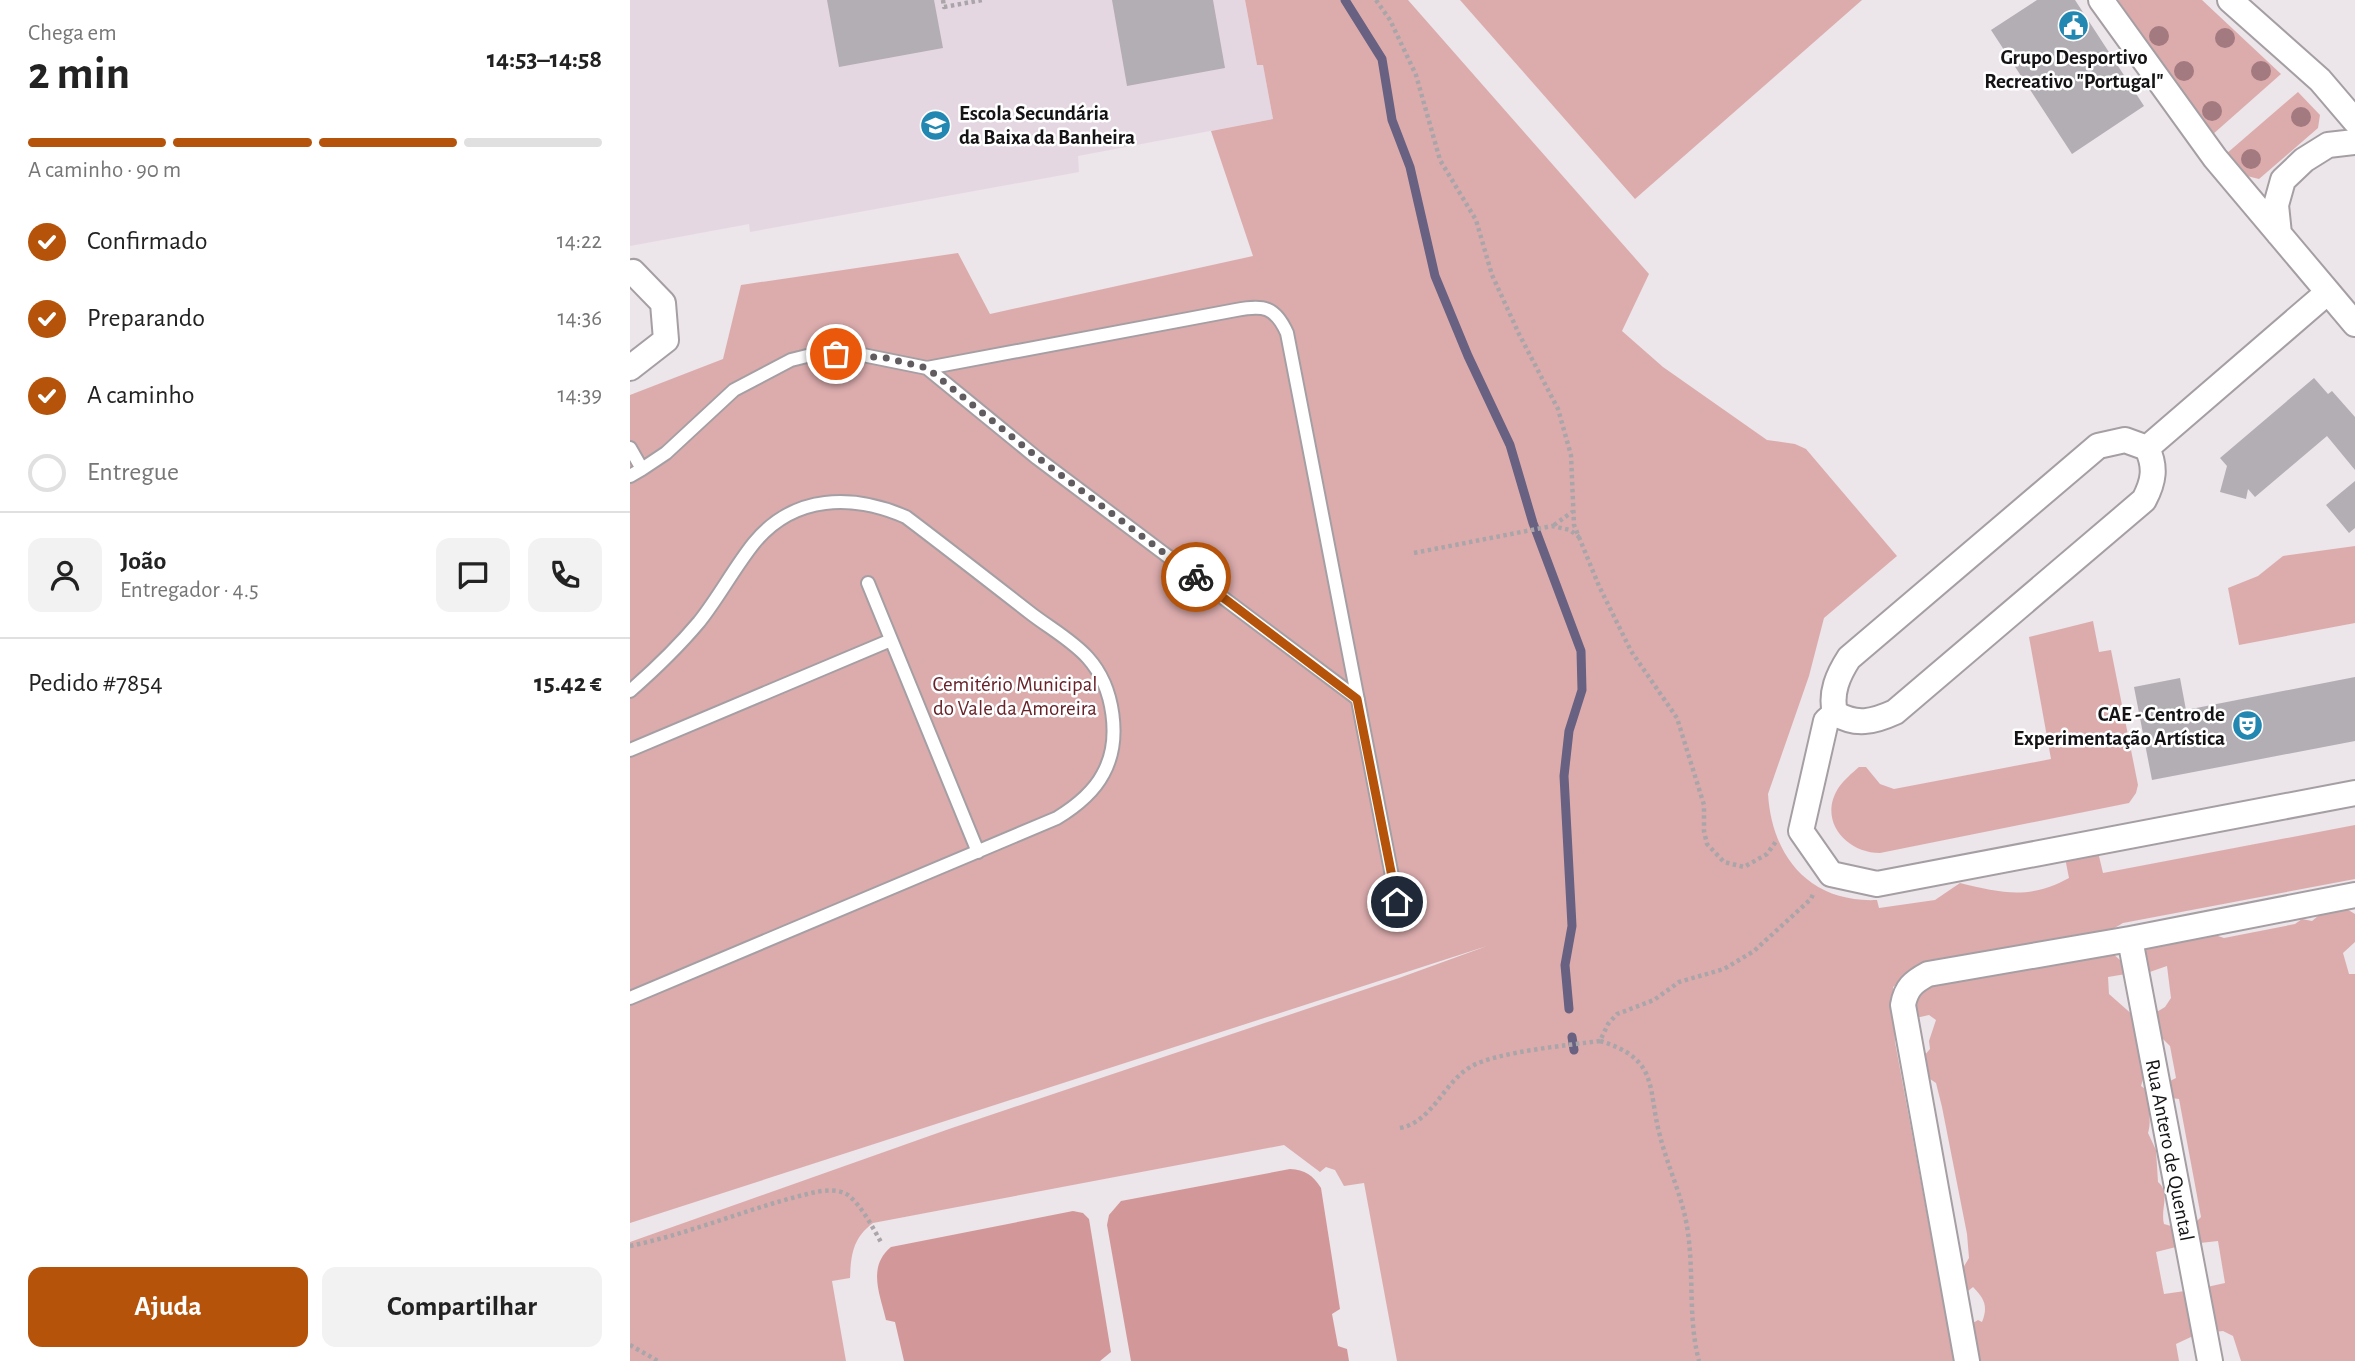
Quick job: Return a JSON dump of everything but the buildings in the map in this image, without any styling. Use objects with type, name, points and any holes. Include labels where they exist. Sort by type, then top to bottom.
[{"type":"street","points":[[2101,0],[2215,158],[2355,324]]},
{"type":"street","points":[[2230,0],[2320,80],[2355,121]]},
{"type":"street","points":[[2279,234],[2276,205],[2283,180],[2304,160],[2328,145],[2355,142]]},
{"type":"street","points":[[630,273],[633,272],[663,303],[666,340],[630,368]]},
{"type":"street","points":[[2147,448],[2328,292]]},
{"type":"street","points":[[2125,440],[2147,448],[2154,462],[2154,474],[2144,500],[1895,712],[1882,718],[1849,722],[1835,713],[1832,702],[1835,686],[1849,658],[2098,446],[2125,440]]},
{"type":"street","points":[[1835,713],[1826,721],[1801,831],[1831,874],[1877,884],[2355,793]]},
{"type":"street","points":[[1967,1361],[1903,1005],[1905,992],[1915,981],[1927,974],[2130,939],[2355,895]]},
{"type":"street","name":"Rua Antero de Quental","points":[[2130,939],[2210,1361]]},
{"type":"lane","points":[[630,477],[666,453],[734,390],[791,360],[819,354],[853,353],[927,368],[1260,306],[1277,315],[1287,333],[1397,902]]},
{"type":"lane","points":[[927,368],[1037,457],[1357,699]]},
{"type":"lane","points":[[630,449],[642,469]]},
{"type":"lane","points":[[630,691],[698,623],[754,542],[782,519],[814,505],[845,502],[878,505],[906,517],[1082,652],[1098,673],[1110,701],[1113,731],[1111,751],[1104,774],[1073,808],[1057,818],[630,998]]},
{"type":"lane","points":[[868,583],[978,852]]},
{"type":"lane","points":[[630,750],[891,640]]},
{"type":"path","points":[[943,0],[944,7],[982,0]]},
{"type":"path","points":[[1376,0],[1390,20],[1416,75],[1440,160],[1476,220],[1484,252],[1518,334],[1558,409],[1571,455],[1574,525],[1599,586],[1631,651],[1677,719],[1704,805],[1707,845],[1724,862],[1744,867],[1767,854],[1778,839]]},
{"type":"path","points":[[1552,526],[1573,511]]},
{"type":"path","points":[[1414,554],[1540,527],[1552,526],[1570,530],[1580,538]]},
{"type":"path","points":[[1599,1041],[1617,1014],[1654,1000],[1679,982],[1724,969],[1764,945],[1811,899],[1818,884],[1831,874]]},
{"type":"path","points":[[1400,1128],[1418,1122],[1459,1075],[1482,1061],[1599,1041],[1632,1057],[1652,1084],[1658,1129],[1688,1231],[1694,1342],[1699,1361]]},
{"type":"path","points":[[630,1246],[817,1192],[834,1191],[847,1195],[869,1222],[882,1244]]},
{"type":"path","points":[[630,1345],[658,1361]]},
{"type":"shaded area","name":"Escola Secundária da Baixa da Banheira","points":[[630,0],[1245,0],[1257,65],[1263,65],[1273,119],[1078,156],[1079,172],[750,232],[749,224],[630,246]]},
{"type":"shaded area","points":[[1290,1169],[1308,1174],[1321,1188],[1340,1309],[1332,1314],[1338,1346],[1347,1349],[1349,1361],[1131,1361],[1107,1225],[1109,1215],[1121,1201]]},
{"type":"shaded area","points":[[1073,1211],[1083,1213],[1089,1219],[1111,1352],[1100,1361],[904,1361],[895,1322],[886,1320],[877,1281],[879,1263],[891,1247]]},
{"type":"green space","name":"Cemitério Municipal do Vale da Amoreira","points":[[1245,0],[1408,0],[1649,274],[1622,331],[1663,367],[1767,440],[1795,444],[1806,449],[1897,556],[1824,618],[1809,676],[1768,794],[1777,838],[1799,872],[1814,884],[1832,894],[1853,899],[1877,900],[1879,908],[1935,900],[1960,883],[2002,892],[2028,892],[2055,885],[2069,878],[2065,858],[2098,852],[2103,873],[2355,825],[2355,879],[2123,923],[2106,933],[2050,944],[2024,944],[1945,958],[1916,970],[1893,987],[1895,1042],[1954,1361],[1397,1361],[1364,1183],[1344,1186],[1335,1170],[1326,1167],[1320,1172],[1284,1145],[873,1223],[854,1247],[850,1278],[832,1281],[846,1361],[630,1361],[630,1242],[949,1129],[1487,946],[630,1223],[630,395],[723,359],[741,285],[958,253],[990,314],[1253,256],[1211,131],[1273,119],[1263,65],[1257,65]]},
{"type":"green space","points":[[1460,0],[1862,0],[1635,199]]},
{"type":"green space","points":[[2118,0],[2202,0],[2281,74],[2212,135]]},
{"type":"green space","points":[[2298,92],[2320,115],[2318,128],[2259,179],[2247,176],[2226,154]]},
{"type":"green space","points":[[2355,546],[2355,623],[2239,645],[2228,588],[2258,576],[2283,556]]},
{"type":"green space","points":[[2093,621],[2099,652],[2111,650],[2138,785],[2129,803],[1880,853],[1868,852],[1846,841],[1833,822],[1833,799],[1841,784],[1859,767],[1866,767],[1880,784],[1894,789],[2051,759],[2029,637]]},
{"type":"green space","points":[[2340,905],[2355,914],[2355,942],[2343,953],[2349,974],[2355,974],[2355,1361],[2241,1361],[2233,1336],[2223,1331],[2214,1332],[2207,1287],[2225,1283],[2218,1241],[2200,1243],[2196,1222],[2201,1217],[2179,1099],[2171,1098],[2168,1092],[2170,1081],[2176,1078],[2170,1046],[2158,1034],[2155,1013],[2165,1007],[2171,998],[2167,966],[2144,974],[2145,950],[2146,946],[2222,928],[2218,936],[2224,938],[2295,924],[2302,919],[2312,921],[2318,916],[2315,913]]},
{"type":"green space","points":[[2112,953],[2120,960],[2126,974],[2108,977],[2109,994],[2135,1017],[2145,1072],[2141,1086],[2148,1091],[2151,1098],[2148,1133],[2156,1150],[2158,1182],[2165,1196],[2164,1224],[2171,1226],[2176,1247],[2156,1252],[2164,1294],[2185,1291],[2193,1336],[2176,1344],[2179,1361],[1980,1361],[1973,1323],[1978,1320],[1982,1322],[1984,1303],[1973,1287],[1968,1291],[1963,1268],[1969,1258],[1967,1234],[1942,1107],[1936,1083],[1927,1077],[1923,1057],[1930,1049],[1929,1041],[1936,1020],[1929,1015],[1916,1018],[1914,996],[1925,985]]},
{"type":"waterway","points":[[1345,0],[1382,59],[1392,120],[1410,167],[1435,276],[1468,356],[1510,445],[1533,523],[1581,651],[1582,690],[1569,731],[1564,776],[1572,926],[1565,965],[1569,1009]]},
{"type":"waterway","points":[[1572,1037],[1574,1050]]},
{"type":"way so far","points":[[836,354],[853,353],[886,358],[927,368],[1037,457],[1196,577]]},
{"type":"place","name":"Grupo Desportivo Recreativo \"Portugal\"","points":[[2074,25]]},
{"type":"place","name":"Escola Secundária da Baixa da Banheira","points":[[936,125]]},
{"type":"place","name":"CAE - Centro de Experimentação Artística","points":[[2248,726]]},
{"type":"route","points":[[1196,577],[1357,699],[1397,902]]}]
